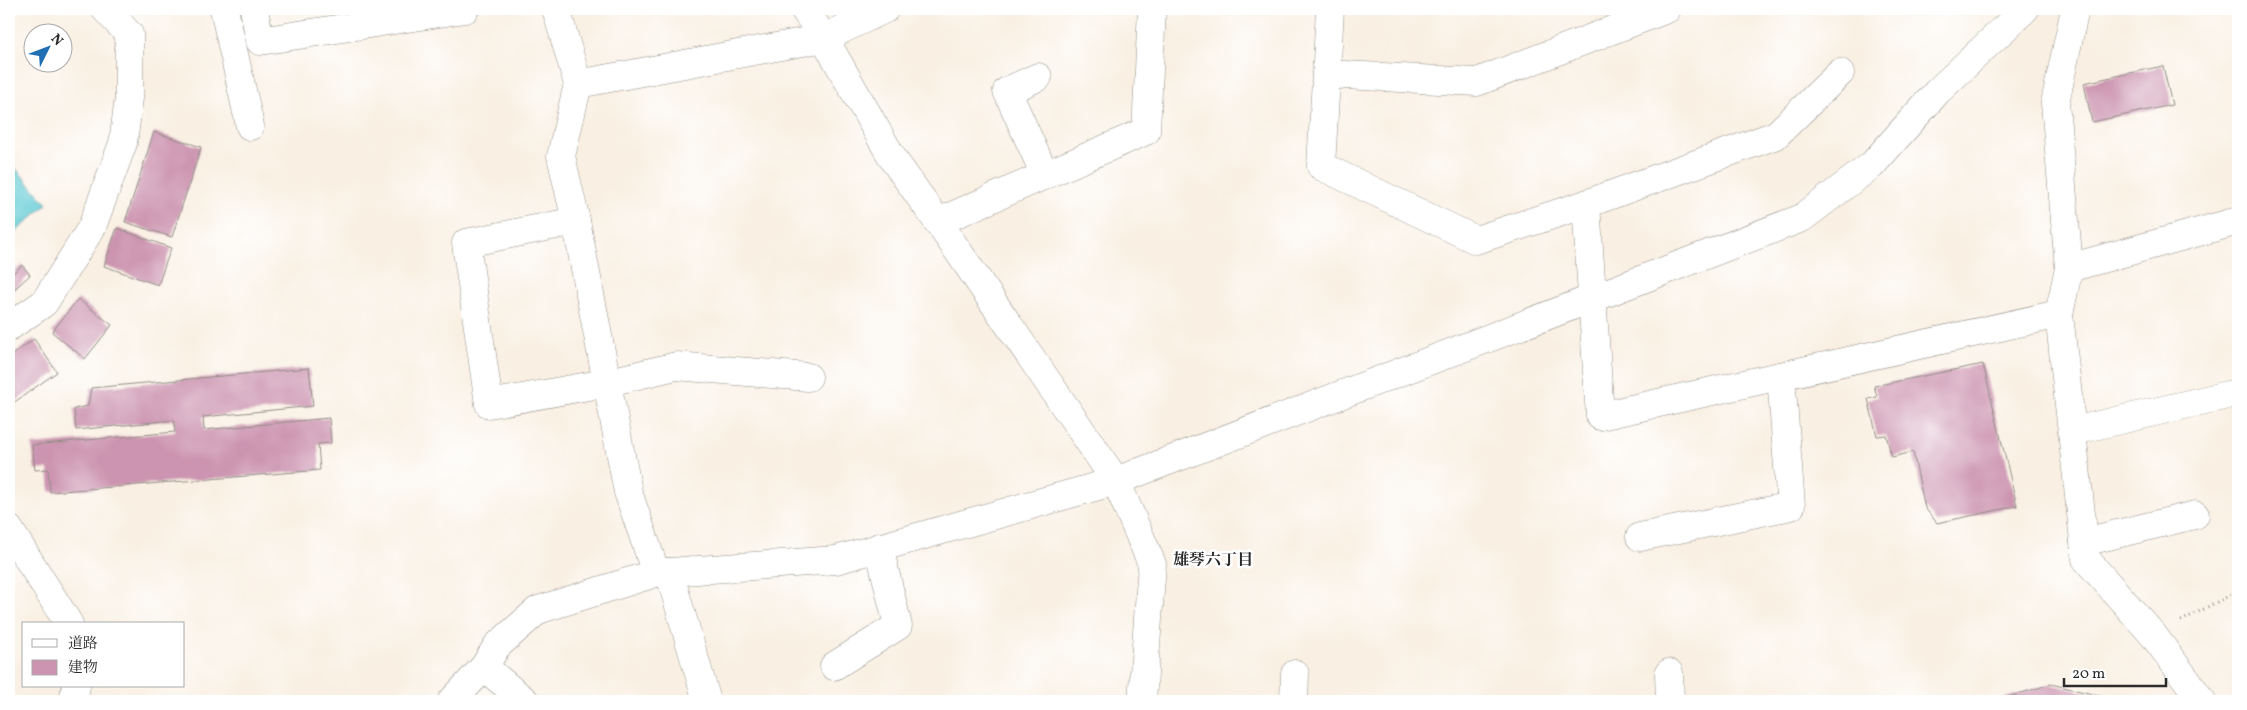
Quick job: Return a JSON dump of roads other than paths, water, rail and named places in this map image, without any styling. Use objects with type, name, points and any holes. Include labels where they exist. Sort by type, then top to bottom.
[{"type":"street","points":[[9,327],[44,303],[92,227],[123,143],[129,98],[129,34],[105,9]]},
{"type":"street","points":[[224,9],[250,126]]},
{"type":"street","points":[[254,9],[260,41],[465,9]]},
{"type":"street","points":[[556,9],[578,84],[561,156],[576,221],[605,383],[628,492],[662,573],[707,701]]},
{"type":"street","points":[[804,9],[824,38],[893,160],[938,222],[1116,481],[1152,564],[1142,701]]},
{"type":"street","points":[[578,84],[824,38],[884,9]]},
{"type":"street","points":[[938,222],[1146,131],[1152,9]]},
{"type":"street","points":[[1330,9],[1322,166],[1476,240],[1586,204],[1776,135],[1840,73]]},
{"type":"street","points":[[1326,74],[1477,82],[1667,9]]},
{"type":"street","points":[[452,701],[484,667],[497,646],[538,610],[662,573],[836,560],[1116,481],[1802,218],[1872,165],[1937,92],[2024,9]]},
{"type":"street","points":[[2075,9],[2056,103],[2069,268],[2059,314],[2086,559],[2154,636],[2202,701]]},
{"type":"street","points":[[1038,77],[1007,91],[1045,175]]},
{"type":"street","points":[[1586,204],[1600,416],[2059,314]]},
{"type":"street","points":[[576,221],[466,243],[489,404],[605,383],[676,366],[808,377]]},
{"type":"street","points":[[2069,268],[2238,221]]},
{"type":"street","points":[[1640,538],[1791,506],[1781,376]]},
{"type":"street","points":[[2072,431],[2226,395]]},
{"type":"street","points":[[2084,542],[2194,515]]},
{"type":"street","points":[[9,529],[68,622]]},
{"type":"street","points":[[834,666],[898,626],[879,547]]},
{"type":"street","points":[[484,667],[525,701]]},
{"type":"street","points":[[1669,673],[1670,701]]},
{"type":"street","points":[[1294,701],[1295,674]]},
{"type":"street","points":[[72,701],[75,688]]},
{"type":"water","points":[[9,161],[47,204],[9,238]]},
{"type":"district","name":"雄琴六丁目","points":[[1213,559]]}]
